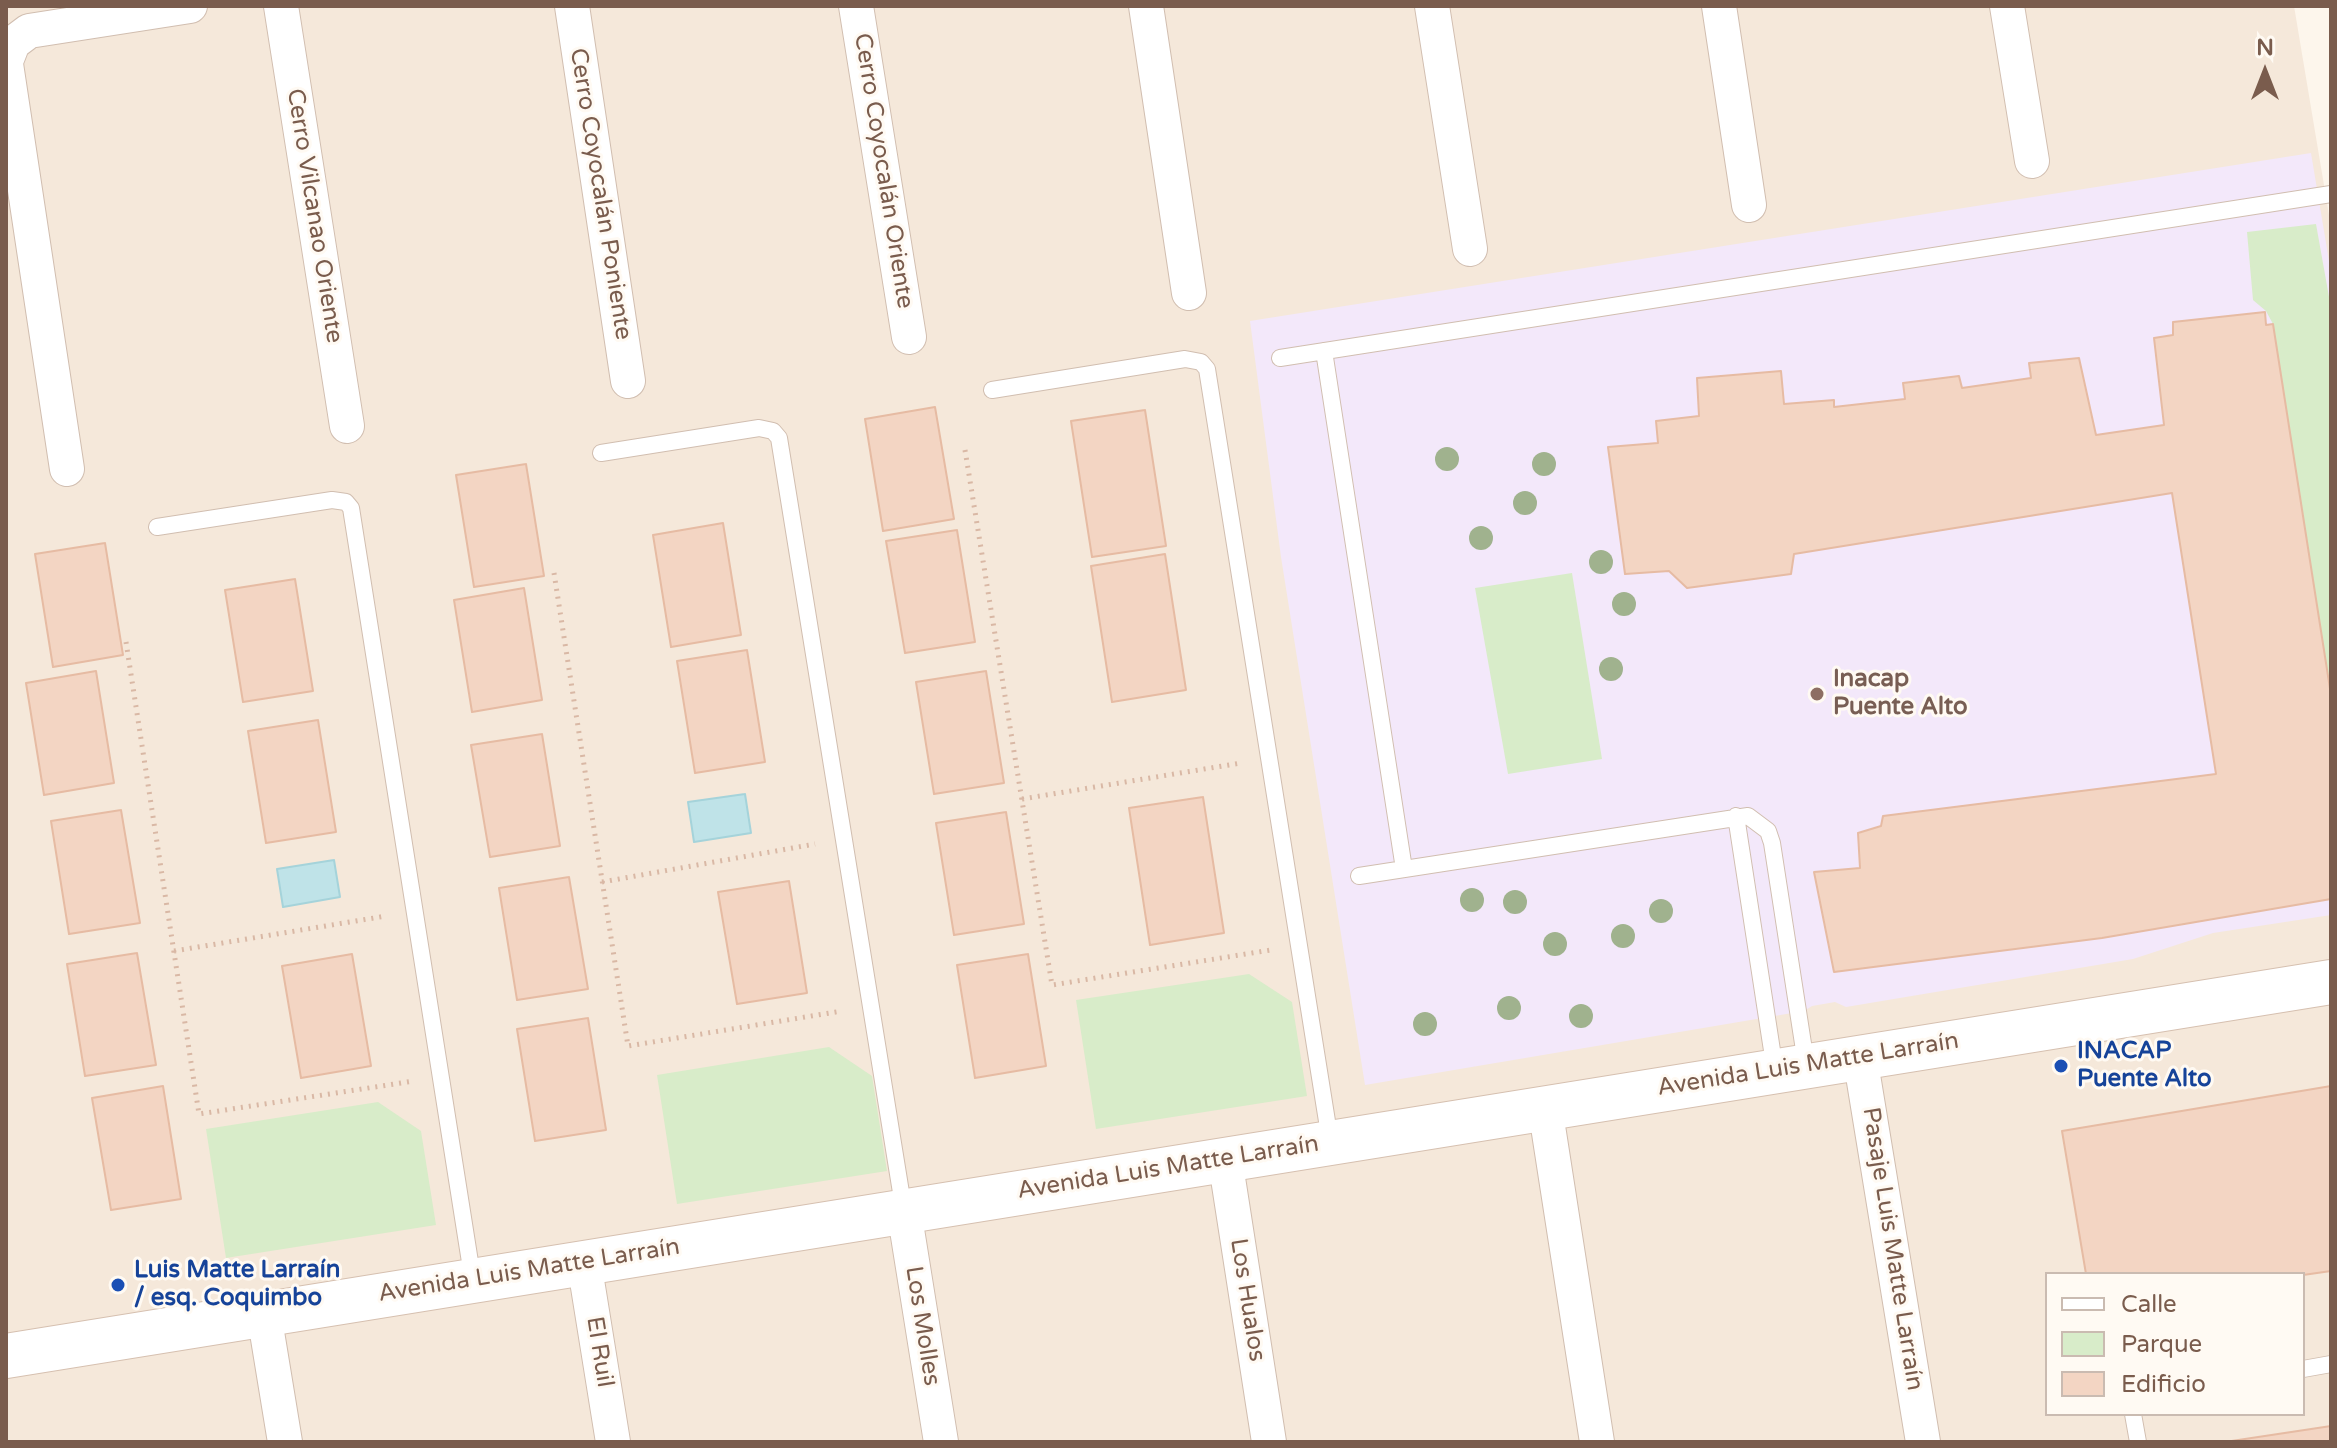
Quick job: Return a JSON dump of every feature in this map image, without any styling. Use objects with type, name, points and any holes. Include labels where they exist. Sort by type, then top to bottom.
[{"type":"street","points":[[67,469],[6,63],[20,36],[36,18],[190,6]]},
{"type":"street","name":"Cerro Vilcanao Oriente","points":[[281,6],[347,426]]},
{"type":"street","name":"Cerro Coyocalán Poniente","points":[[572,6],[628,381]]},
{"type":"street","name":"Cerro Coyocalán Oriente","points":[[856,6],[909,337]]},
{"type":"street","points":[[1146,6],[1189,293]]},
{"type":"street","points":[[1432,6],[1470,249]]},
{"type":"street","points":[[1719,6],[1749,205]]},
{"type":"street","points":[[2007,6],[2032,161]]},
{"type":"street","name":"Avenida Luis Matte Larraín","points":[[6,1356],[2331,982]]},
{"type":"street","name":"Pasaje Luis Matte Larraín","points":[[1860,1057],[1923,1442]]},
{"type":"street","points":[[1545,1107],[1597,1442]]},
{"type":"street","name":"Los Hualos","points":[[1225,1159],[1269,1442]]},
{"type":"street","name":"Los Molles","points":[[904,1211],[941,1442]]},
{"type":"street","name":"El Ruil","points":[[584,1262],[613,1442]]},
{"type":"street","points":[[264,1314],[285,1442]]},
{"type":"lane","points":[[1280,358],[2331,194]]},
{"type":"lane","points":[[1324,351],[1404,869]]},
{"type":"lane","points":[[992,390],[1185,359],[1201,362],[1207,369],[1330,1142]]},
{"type":"lane","points":[[601,453],[759,428],[773,431],[779,438],[904,1211]]},
{"type":"lane","points":[[157,527],[332,500],[346,502],[351,508],[473,1281]]},
{"type":"lane","points":[[1736,816],[1791,1068]]},
{"type":"lane","points":[[1359,876],[1736,816],[1759,821],[1772,843],[1791,1068]]},
{"type":"lane","points":[[2305,1369],[2331,1364]]},
{"type":"lane","points":[[2133,1416],[2138,1442]]},
{"type":"path","points":[[965,450],[1052,985],[1299,946]]},
{"type":"path","points":[[554,573],[628,1046],[871,1006]]},
{"type":"path","points":[[126,642],[199,1114],[441,1077]]},
{"type":"path","points":[[1022,799],[1270,758]]},
{"type":"path","points":[[602,882],[844,839]]},
{"type":"path","points":[[174,951],[415,911]]},
{"type":"shaded area","points":[[6,6],[2294,6],[2331,227],[2331,1442],[6,1442]]},
{"type":"shaded area","name":"Inacap Puente Alto","points":[[2311,153],[2331,273],[2331,915],[2213,933],[2133,959],[1846,1007],[1835,1002],[1812,1006],[1804,1011],[1365,1085],[1281,557],[1250,321]]},
{"type":"green space","points":[[2316,224],[2331,308],[2331,695],[2273,324],[2266,311],[2253,300],[2247,232]]},
{"type":"green space","points":[[1572,573],[1602,759],[1508,774],[1475,588]]},
{"type":"green space","points":[[1249,974],[1292,1002],[1307,1096],[1096,1129],[1076,1000]]},
{"type":"green space","points":[[829,1047],[872,1076],[887,1171],[677,1204],[657,1075]]},
{"type":"green space","points":[[378,1102],[421,1131],[436,1225],[226,1258],[206,1129]]},
{"type":"water","points":[[745,794],[751,833],[694,842],[688,802]]},
{"type":"water","points":[[334,860],[340,897],[283,907],[277,869]]},
{"type":"building","points":[[2265,312],[2266,325],[2273,324],[2331,695],[2331,899],[2102,938],[1834,972],[1814,872],[1860,868],[1858,833],[1881,826],[1883,816],[2216,774],[2172,493],[1794,554],[1791,574],[1687,588],[1669,571],[1625,574],[1608,447],[1658,443],[1656,421],[1699,416],[1697,378],[1781,371],[1784,404],[1834,400],[1834,407],[1905,399],[1903,383],[1959,376],[1962,388],[2031,378],[2029,363],[2079,358],[2096,435],[2164,425],[2154,338],[2173,335],[2173,322]]},
{"type":"building","points":[[935,407],[954,519],[883,531],[865,419]]},
{"type":"building","points":[[1145,410],[1166,546],[1092,557],[1071,421]]},
{"type":"building","points":[[526,464],[544,576],[474,587],[456,475]]},
{"type":"building","points":[[723,523],[741,635],[671,647],[653,535]]},
{"type":"building","points":[[957,530],[975,642],[905,653],[886,541]]},
{"type":"building","points":[[105,543],[123,655],[53,667],[35,554]]},
{"type":"building","points":[[1165,554],[1186,690],[1112,702],[1091,566]]},
{"type":"building","points":[[295,579],[313,691],[243,702],[225,590]]},
{"type":"building","points":[[524,588],[542,700],[472,712],[454,600]]},
{"type":"building","points":[[747,650],[765,762],[695,773],[677,661]]},
{"type":"building","points":[[96,671],[114,783],[44,795],[26,683]]},
{"type":"building","points":[[986,671],[1004,783],[934,794],[916,682]]},
{"type":"building","points":[[318,720],[336,832],[266,843],[248,731]]},
{"type":"building","points":[[542,734],[560,846],[490,857],[471,745]]},
{"type":"building","points":[[1203,797],[1224,933],[1150,945],[1129,808]]},
{"type":"building","points":[[121,810],[140,923],[69,934],[51,821]]},
{"type":"building","points":[[1006,812],[1024,924],[954,935],[936,823]]},
{"type":"building","points":[[569,877],[588,989],[517,1000],[499,888]]},
{"type":"building","points":[[789,881],[807,993],[737,1004],[718,892]]},
{"type":"building","points":[[137,953],[156,1065],[85,1076],[67,964]]},
{"type":"building","points":[[352,954],[371,1066],[301,1078],[282,966]]},
{"type":"building","points":[[1028,954],[1046,1066],[975,1078],[957,965]]},
{"type":"building","points":[[588,1018],[606,1130],[535,1141],[517,1029]]},
{"type":"building","points":[[163,1086],[181,1199],[111,1210],[92,1098]]},
{"type":"building","points":[[2331,1086],[2331,1271],[2305,1275],[2305,1272],[2086,1272],[2062,1131]]},
{"type":"building","points":[[2331,1426],[2331,1442],[2225,1442]]},
{"type":"place","name":"Inacap Puente Alto","points":[[1817,694]]},
{"type":"place","name":"INACAP Puente Alto","points":[[2061,1066]]},
{"type":"place","name":"Luis Matte Larraín / esq. Coquimbo","points":[[118,1285]]}]
